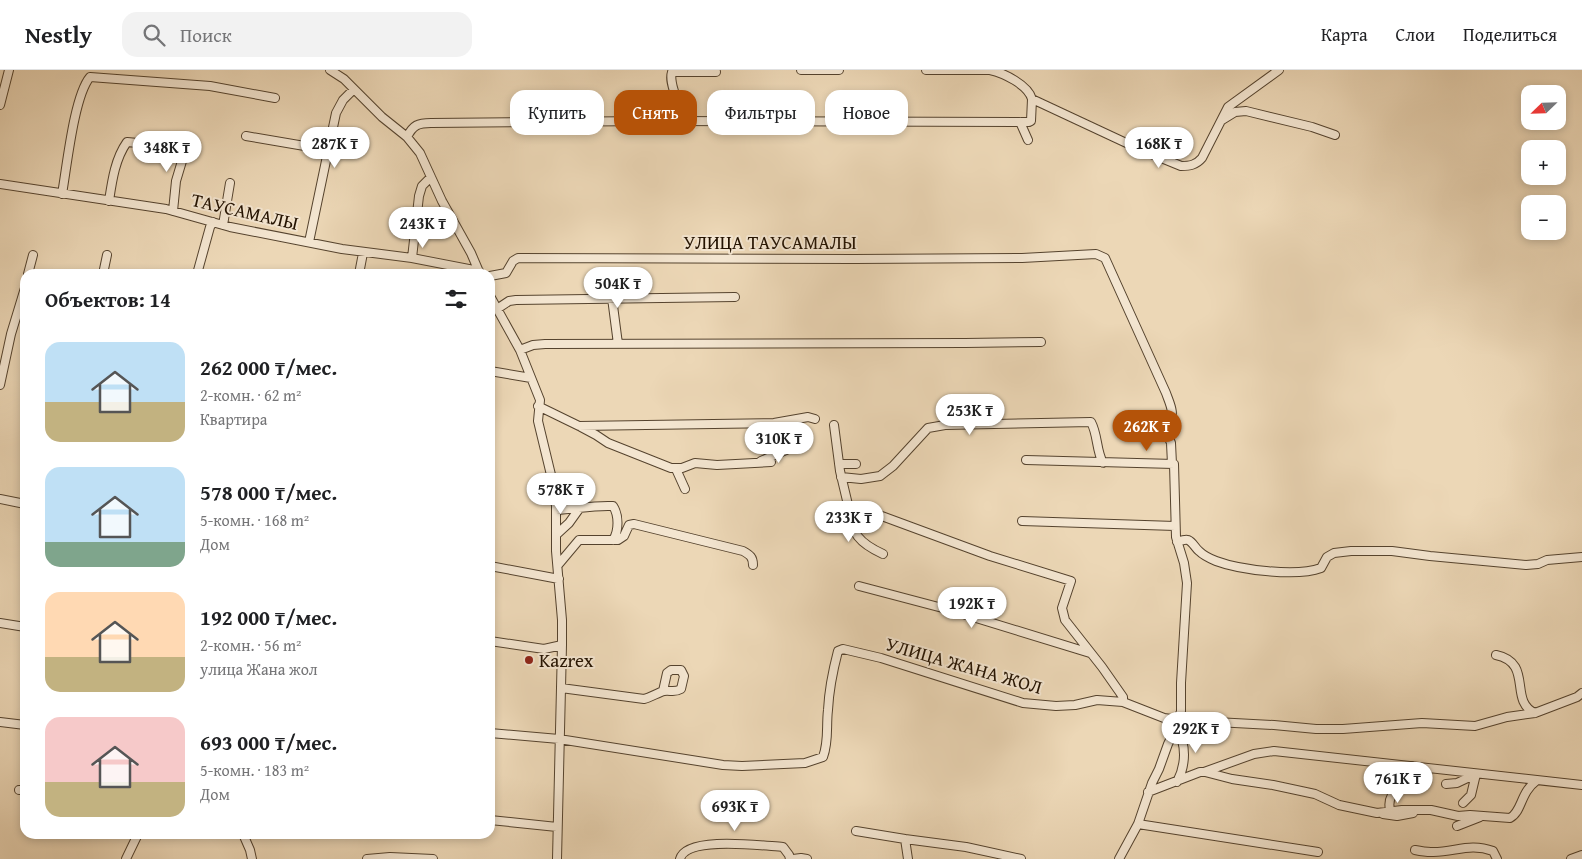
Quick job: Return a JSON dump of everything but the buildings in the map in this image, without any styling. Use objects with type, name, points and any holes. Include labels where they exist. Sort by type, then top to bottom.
[{"type":"street","points":[[0,105],[9,70]]},
{"type":"street","points":[[330,70],[344,79],[353,90],[394,128],[407,137],[420,153],[442,201],[479,269]]},
{"type":"street","points":[[801,70],[839,70]]},
{"type":"street","points":[[697,121],[1020,122],[1031,120],[1032,99],[1030,92],[998,72],[990,70],[926,70]]},
{"type":"street","points":[[1032,99],[1137,148],[1181,166],[1188,166],[1197,163],[1202,158],[1228,107],[1279,70]]},
{"type":"street","points":[[674,90],[672,72],[716,72]]},
{"type":"street","points":[[62,194],[73,125],[85,83],[90,77],[210,86],[275,98]]},
{"type":"street","points":[[310,242],[336,113],[343,100],[353,90]]},
{"type":"street","points":[[1221,120],[1235,112],[1246,111],[1312,127],[1335,135]]},
{"type":"street","points":[[407,137],[414,126],[422,123],[614,121]]},
{"type":"street","points":[[1020,122],[1028,140]]},
{"type":"street","points":[[246,136],[328,150]]},
{"type":"street","points":[[173,210],[176,181],[188,141]]},
{"type":"street","points":[[109,201],[116,163],[122,149],[127,142],[138,143]]},
{"type":"street","points":[[412,258],[419,196],[422,186],[431,177]]},
{"type":"street","points":[[223,225],[230,183]]},
{"type":"street","name":"ТАУСАМАЛЫ","points":[[0,184],[173,210],[223,225],[363,253]]},
{"type":"street","points":[[198,269],[213,222]]},
{"type":"street","points":[[361,269],[363,253],[412,258],[465,269]]},
{"type":"street","name":"УЛИЦА ТАУСАМАЛЫ","points":[[495,275],[506,273],[512,261],[518,258],[854,259],[1096,254],[1105,258],[1160,376],[1171,406],[1172,417],[1167,423],[1166,430],[1171,443],[1172,464]]},
{"type":"street","points":[[29,269],[33,255]]},
{"type":"street","points":[[104,269],[108,255]]},
{"type":"street","points":[[556,859],[562,646],[556,510],[552,479],[538,421],[540,400],[520,350],[496,310],[509,301],[516,300],[735,297]]},
{"type":"street","points":[[612,298],[618,344]]},
{"type":"street","points":[[0,385],[2,369],[20,304]]},
{"type":"street","points":[[520,350],[533,345],[545,344],[1040,342]]},
{"type":"street","points":[[495,372],[531,378]]},
{"type":"street","points":[[538,406],[596,435],[608,444],[679,470],[695,463],[717,465],[771,462]]},
{"type":"street","points":[[579,426],[774,423],[808,417],[815,419]]},
{"type":"street","points":[[841,477],[861,480],[880,476],[893,466],[928,428],[933,426],[1091,422],[1095,428],[1098,450],[1103,463]]},
{"type":"street","points":[[834,425],[841,477],[850,522],[865,546],[883,554]]},
{"type":"street","points":[[757,464],[793,447]]},
{"type":"street","points":[[1026,460],[1174,464],[1175,526],[1187,582],[1181,712],[1148,792],[1138,824],[1119,859]]},
{"type":"street","points":[[839,464],[856,464]]},
{"type":"street","points":[[679,470],[685,489]]},
{"type":"street","points":[[0,499],[20,503]]},
{"type":"street","points":[[556,510],[589,506],[613,506],[617,519],[617,531],[613,540]]},
{"type":"street","points":[[847,507],[851,510],[879,515],[990,556],[1072,581],[1062,612],[1065,620],[1102,666],[1123,697],[1123,702],[1177,724],[1274,725],[1316,729],[1343,729],[1422,723],[1476,726],[1507,717],[1535,712],[1577,697],[1582,693]]},
{"type":"street","points":[[557,534],[569,523],[579,508]]},
{"type":"street","points":[[1022,521],[1175,526]]},
{"type":"street","points":[[558,565],[579,540],[613,540],[624,536],[628,526],[634,524],[743,551],[750,554],[753,558],[753,565]]},
{"type":"street","points":[[1177,542],[1189,541],[1200,552],[1216,561],[1241,568],[1291,573],[1321,568],[1327,557],[1334,553],[1351,551],[1392,551],[1526,565],[1538,564],[1547,560],[1582,557]]},
{"type":"street","points":[[495,567],[559,579]]},
{"type":"street","points":[[859,586],[950,610],[1090,653]]},
{"type":"street","points":[[0,623],[20,626]]},
{"type":"street","points":[[495,642],[544,649],[562,646]]},
{"type":"street","name":"УЛИЦА ЖАНА ЖОЛ","points":[[495,733],[559,739],[723,765],[805,763],[823,757],[827,745],[831,682],[838,651],[843,649],[881,658],[1023,703],[1056,706],[1075,705],[1097,700],[1123,702]]},
{"type":"street","points":[[1496,655],[1509,659],[1514,666],[1520,682],[1524,703],[1526,707],[1535,712]]},
{"type":"street","points":[[562,688],[644,699],[663,691]]},
{"type":"street","points":[[0,722],[20,724]]},
{"type":"street","points":[[1177,724],[1183,740],[1184,753],[1184,762],[1177,782]]},
{"type":"street","points":[[1148,792],[1254,754],[1274,751],[1582,785]]},
{"type":"street","points":[[1390,810],[1390,800],[1397,789],[1408,780],[1411,775],[1412,766]]},
{"type":"street","points":[[1204,772],[1315,794],[1339,805],[1377,813],[1397,816],[1420,810]]},
{"type":"street","points":[[1446,784],[1457,783],[1476,774]]},
{"type":"street","points":[[1463,803],[1470,795],[1476,774]]},
{"type":"street","points":[[1377,813],[1390,810],[1432,810],[1458,816],[1510,818],[1513,816],[1526,791],[1536,781]]},
{"type":"street","points":[[1457,826],[1482,816]]},
{"type":"street","points":[[495,821],[557,827]]},
{"type":"street","points":[[1138,824],[1318,852]]},
{"type":"street","points":[[856,831],[966,848],[1021,859]]},
{"type":"street","points":[[126,859],[136,839]]},
{"type":"street","points":[[245,839],[252,859]]},
{"type":"street","points":[[905,839],[908,859]]},
{"type":"street","points":[[680,859],[680,856],[685,851],[697,846],[741,844],[783,848],[791,859],[807,859]]},
{"type":"street","points":[[1415,850],[1430,852],[1449,851],[1462,847],[1485,848],[1493,851],[1496,859]]},
{"type":"street","points":[[1571,859],[1582,855]]},
{"type":"street","points":[[367,859],[390,857],[433,859]]},
{"type":"place","name":"Kazrex","points":[[529,660]]}]
